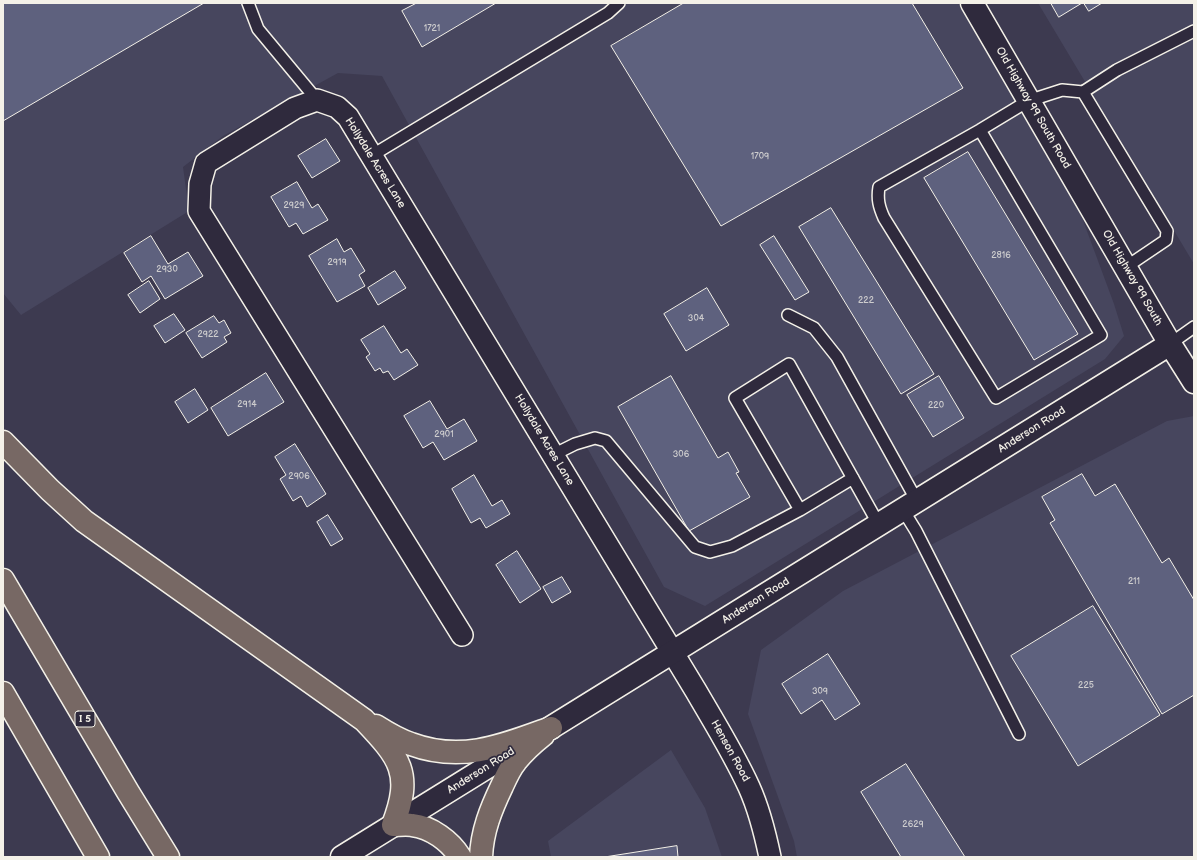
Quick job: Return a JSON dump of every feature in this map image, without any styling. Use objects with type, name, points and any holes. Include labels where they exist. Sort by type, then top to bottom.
[{"type":"highway","points":[[3,442],[50,490],[84,520],[364,720],[395,737],[412,745],[442,752],[464,753],[505,745],[551,728]]},
{"type":"highway","name":"I 5","points":[[3,580],[168,857]]},
{"type":"highway","points":[[3,692],[98,857]]},
{"type":"highway","points":[[364,720],[386,743],[396,759],[402,775],[403,791],[400,806],[393,825],[413,825],[432,831],[457,852],[460,857]]},
{"type":"highway","points":[[481,857],[484,831],[493,805],[506,778],[515,762],[532,744],[551,728]]},
{"type":"street","name":"Old Highway 99 South Road","points":[[972,3],[1094,213]]},
{"type":"street","name":"Hollydale Acres Lane","points":[[317,100],[337,107],[348,117],[673,652]]},
{"type":"street","points":[[317,100],[295,108],[206,163],[200,184],[199,210],[462,634]]},
{"type":"street","name":"Old Highway 99 South","points":[[1094,213],[1170,344]]},
{"type":"street","points":[[1170,344],[1194,382]]},
{"type":"street","name":"Anderson Road","points":[[342,857],[1170,344]]},
{"type":"street","name":"Henson Road","points":[[673,652],[733,755],[749,787],[760,814],[770,857]]},
{"type":"lane","points":[[248,3],[258,29],[317,100]]},
{"type":"lane","points":[[372,156],[608,13],[619,3]]},
{"type":"lane","points":[[980,130],[1101,335],[996,398],[884,218],[879,208],[877,197],[879,187],[1028,101],[1062,90],[1083,92],[1117,70],[1194,31]]},
{"type":"lane","points":[[1083,92],[1167,231],[1166,240],[1126,267]]},
{"type":"lane","points":[[788,315],[814,328],[838,357],[910,505],[916,531],[1019,734]]},
{"type":"lane","points":[[1170,344],[1194,327]]},
{"type":"lane","points":[[800,510],[735,398],[789,364],[879,525]]},
{"type":"lane","points":[[553,455],[575,444],[596,438],[606,441],[695,547],[710,552],[732,546],[800,510],[853,478]]},
{"type":"shaded area","points":[[3,3],[958,3],[1081,215],[1114,304],[1124,336],[1105,359],[705,606],[664,587],[382,76],[338,73],[223,136],[183,167],[189,211],[21,315],[3,293]]},
{"type":"shaded area","points":[[1038,3],[1194,3],[1194,264]]},
{"type":"shaded area","points":[[1194,416],[1194,857],[797,857],[794,841],[748,714],[761,650],[843,591],[1167,421]]},
{"type":"shaded area","points":[[671,750],[705,808],[722,857],[551,857],[548,841]]},
{"type":"building","points":[[3,3],[204,3],[3,121]]},
{"type":"building","points":[[417,3],[496,3],[422,47],[402,11]]},
{"type":"building","points":[[684,3],[912,3],[963,88],[721,226],[611,46]]},
{"type":"building","points":[[1051,3],[1082,3],[1059,17]]},
{"type":"building","points":[[1084,3],[1102,3],[1089,11]]},
{"type":"building","points":[[326,139],[340,161],[312,178],[298,156]]},
{"type":"building","points":[[968,152],[1078,334],[1034,360],[924,178]]},
{"type":"building","points":[[297,182],[312,208],[318,204],[328,220],[303,234],[296,223],[289,227],[271,197]]},
{"type":"building","points":[[831,208],[934,374],[901,394],[799,227]]},
{"type":"building","points":[[151,236],[168,264],[188,252],[203,276],[165,299],[151,276],[142,282],[124,253]]},
{"type":"building","points":[[774,236],[809,292],[795,300],[760,245]]},
{"type":"building","points":[[337,239],[344,252],[351,248],[365,271],[359,275],[365,286],[337,302],[309,256]]},
{"type":"building","points":[[395,271],[406,288],[378,305],[368,288]]},
{"type":"building","points":[[149,281],[160,299],[140,313],[128,295]]},
{"type":"building","points":[[707,288],[729,325],[686,351],[664,314]]},
{"type":"building","points":[[174,314],[185,330],[165,343],[154,326]]},
{"type":"building","points":[[214,316],[219,323],[224,320],[231,333],[224,337],[227,342],[202,358],[186,333]]},
{"type":"building","points":[[384,326],[401,353],[407,349],[418,365],[394,380],[388,371],[383,373],[380,368],[375,371],[366,357],[370,354],[361,340]]},
{"type":"building","points":[[266,373],[284,402],[228,436],[211,408]]},
{"type":"building","points":[[671,376],[718,458],[728,452],[739,472],[736,473],[750,497],[689,531],[618,407]]},
{"type":"building","points":[[939,376],[964,418],[933,437],[907,395]]},
{"type":"building","points":[[195,389],[208,410],[188,423],[175,402]]},
{"type":"building","points":[[430,401],[447,429],[464,419],[477,441],[444,460],[433,442],[423,448],[404,416]]},
{"type":"building","points":[[295,444],[326,494],[307,507],[301,496],[293,501],[280,479],[286,475],[275,457]]},
{"type":"building","points":[[1082,474],[1095,496],[1115,484],[1162,563],[1169,558],[1194,600],[1194,695],[1162,714],[1050,523],[1055,520],[1042,497]]},
{"type":"building","points":[[474,475],[492,506],[502,500],[510,514],[486,528],[480,518],[471,523],[452,489]]},
{"type":"building","points":[[328,515],[343,539],[331,546],[317,522]]},
{"type":"building","points":[[517,551],[541,589],[520,603],[496,565]]},
{"type":"building","points":[[562,577],[571,592],[552,603],[543,587]]},
{"type":"building","points":[[1093,606],[1160,715],[1078,766],[1011,656]]},
{"type":"building","points":[[828,654],[860,704],[835,720],[822,700],[801,714],[782,684]]},
{"type":"building","points":[[906,764],[965,857],[901,857],[861,792]]},
{"type":"building","points":[[677,846],[678,857],[605,857]]}]
